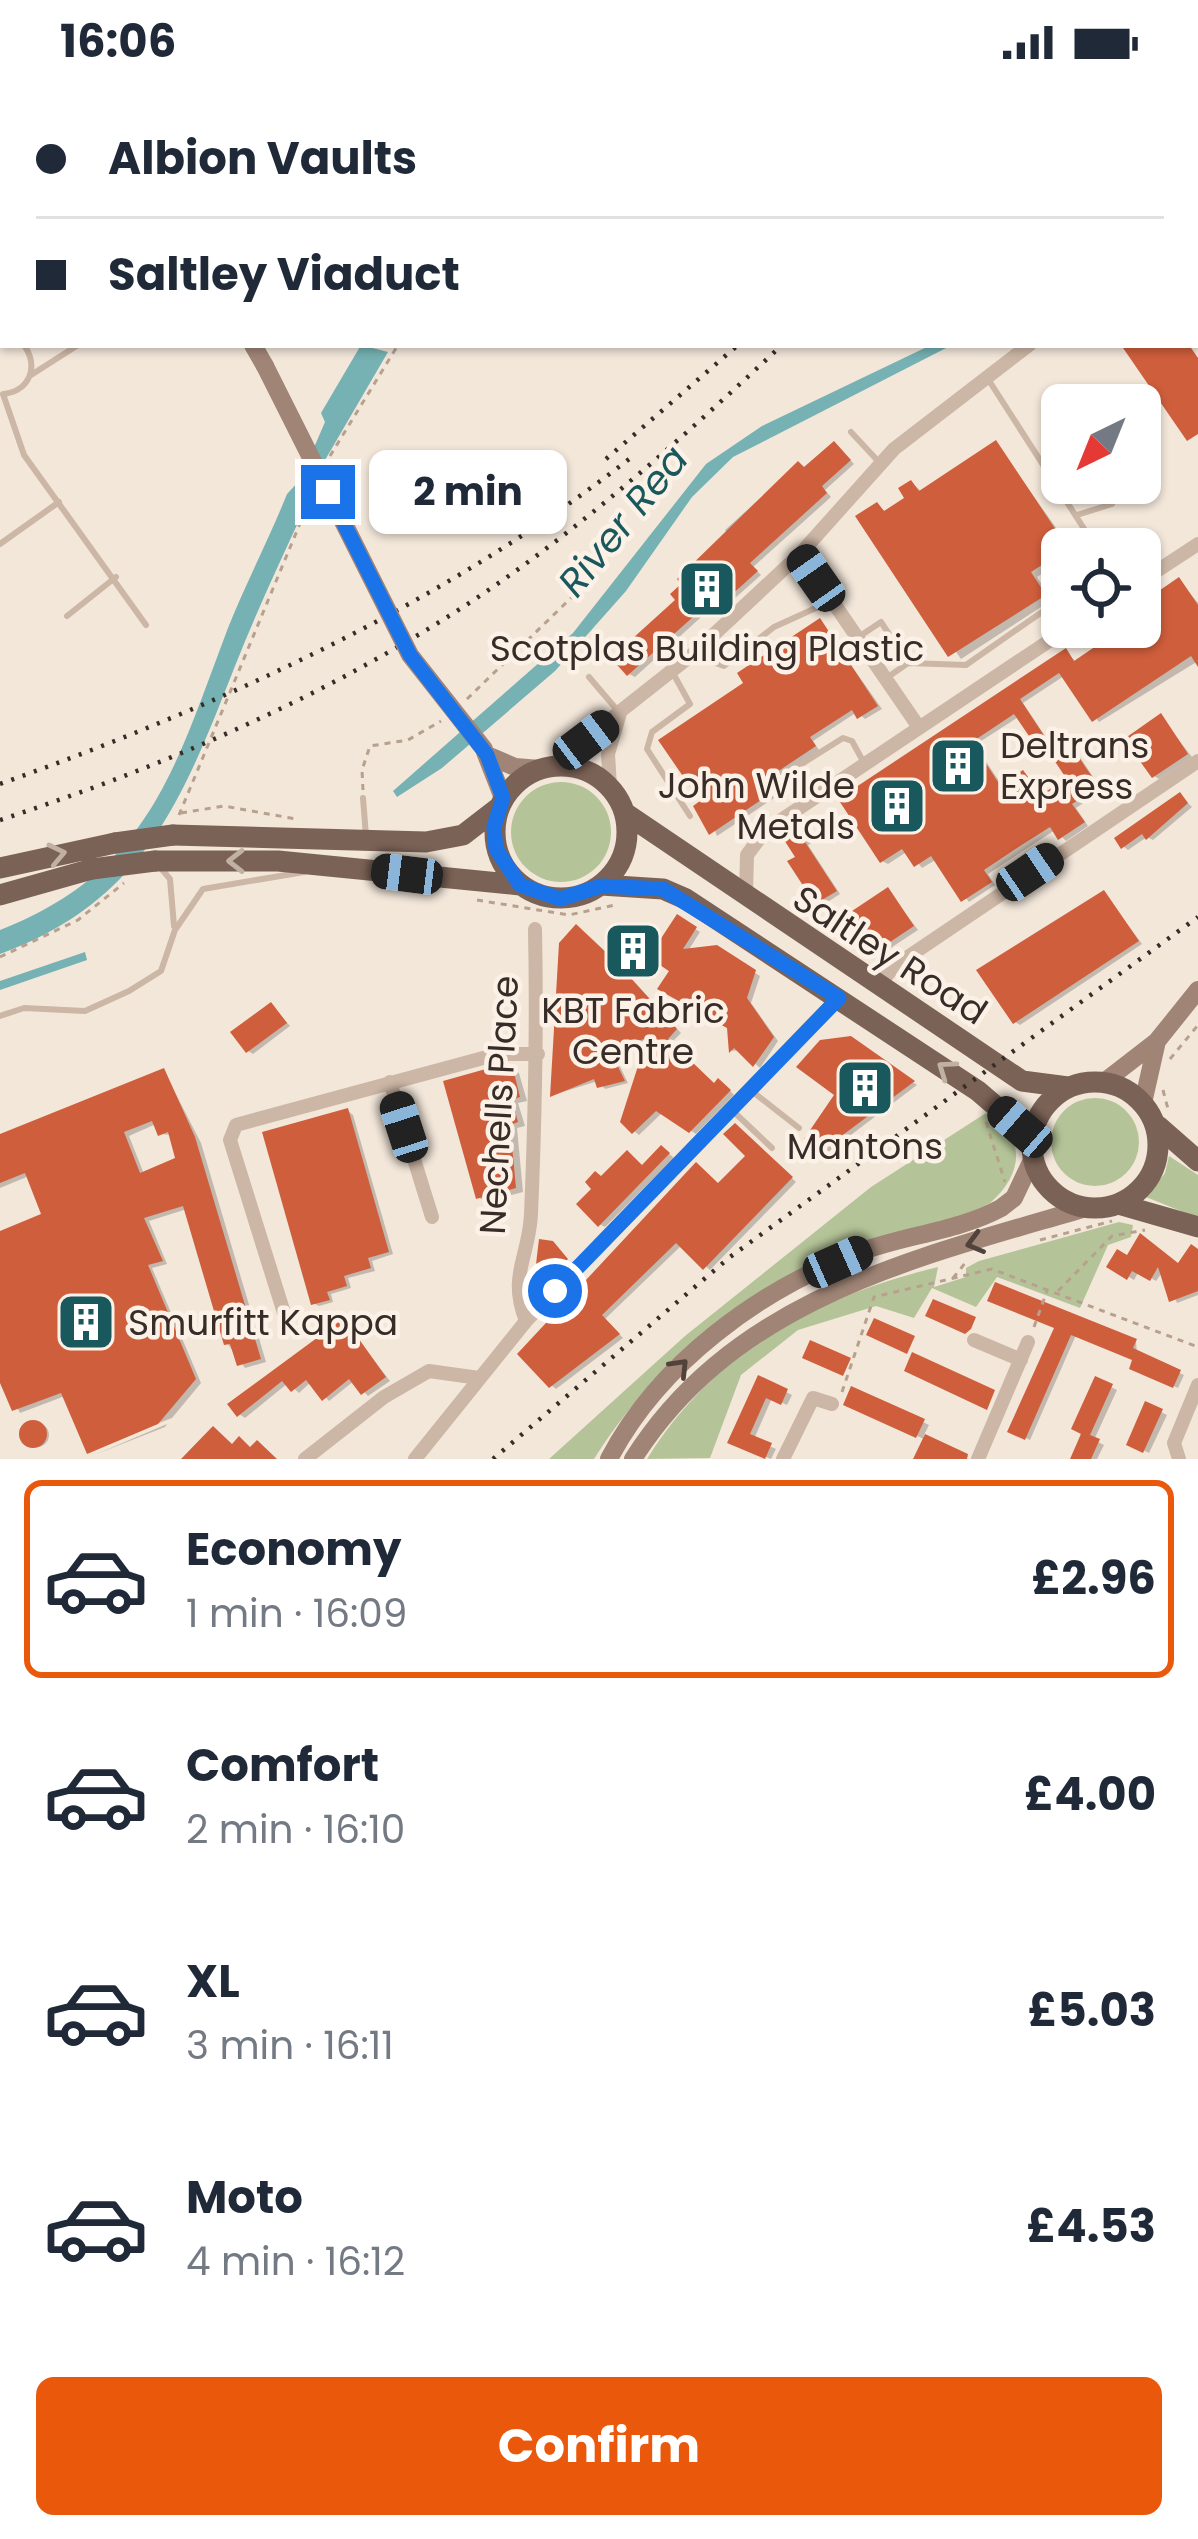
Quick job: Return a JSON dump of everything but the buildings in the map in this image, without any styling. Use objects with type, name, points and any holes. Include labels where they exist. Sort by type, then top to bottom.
[{"type":"main road","points":[[256,348],[410,655],[485,752],[501,802],[496,849],[520,885]]},
{"type":"main road","points":[[0,895],[92,868],[145,866],[322,865],[520,885],[560,899],[601,886],[624,853],[625,813],[610,787],[593,774],[514,767],[485,752]]},
{"type":"main road","points":[[0,868],[174,826],[367,842],[450,838],[482,824],[545,767]]},
{"type":"main road","name":"Saltley Road","points":[[625,813],[1022,1081],[1045,1089],[1068,1088]]},
{"type":"main road","name":"Saltley Road","points":[[601,886],[663,889],[686,899],[978,1091],[1020,1127],[1032,1152]]},
{"type":"main road","points":[[608,1459],[682,1362],[776,1292],[861,1252],[1001,1208],[1014,1198],[1041,1112],[1068,1088],[1104,1082],[1157,1041],[1198,990]]},
{"type":"main road","points":[[1118,1212],[1149,1179],[1157,1161],[1157,1041]]},
{"type":"main road","points":[[1104,1082],[1158,1115],[1165,1138],[1198,1161]]},
{"type":"main road","points":[[1032,1152],[1052,1191],[1086,1208],[1198,1227]]},
{"type":"main road","points":[[633,1459],[696,1382],[797,1305],[898,1264],[1086,1208]]},
{"type":"street","points":[[545,767],[693,655],[800,554],[880,464],[1025,348]]},
{"type":"street","points":[[1161,568],[1198,544]]},
{"type":"street","points":[[800,554],[918,726]]},
{"type":"street","points":[[746,899],[747,855],[755,841],[1041,646]]},
{"type":"street","points":[[610,787],[608,754],[620,713]]},
{"type":"street","points":[[877,986],[911,954],[1198,761]]},
{"type":"street","name":"Nechells Place","points":[[526,1321],[516,1278],[531,1226],[538,1054],[535,929]]},
{"type":"street","points":[[416,1459],[526,1321],[839,998]]},
{"type":"street","points":[[284,1313],[230,1140],[236,1125],[498,1054],[538,1054]]},
{"type":"street","points":[[390,1082],[432,1217]]},
{"type":"street","points":[[974,1340],[1021,1360]]},
{"type":"street","points":[[978,1459],[1028,1342]]},
{"type":"street","points":[[305,1459],[384,1397],[429,1372],[479,1378]]},
{"type":"street","points":[[1179,1459],[1174,1443],[1198,1385]]},
{"type":"street","points":[[783,1459],[813,1398],[832,1404]]},
{"type":"lane","points":[[26,348],[32,359],[31,375]]},
{"type":"lane","points":[[73,348],[31,375],[20,389],[2,394],[23,455],[116,577],[146,625]]},
{"type":"lane","points":[[986,376],[1085,528]]},
{"type":"lane","points":[[851,432],[880,464]]},
{"type":"lane","points":[[0,544],[59,502]]},
{"type":"lane","points":[[1077,515],[1112,504]]},
{"type":"lane","points":[[67,616],[116,577]]},
{"type":"lane","points":[[693,655],[724,666],[774,628],[832,601]]},
{"type":"lane","points":[[886,678],[908,663],[966,665],[1041,613]]},
{"type":"lane","points":[[857,638],[881,622],[908,663]]},
{"type":"lane","points":[[672,672],[690,704],[652,732],[647,748],[690,816]]},
{"type":"lane","points":[[590,676],[620,713]]},
{"type":"lane","points":[[792,770],[843,738],[852,741],[864,763]]},
{"type":"lane","points":[[363,798],[367,842]]},
{"type":"lane","points":[[0,1016],[24,1008],[85,1011],[129,991],[161,971],[175,930],[203,889],[289,877],[322,865]]},
{"type":"lane","points":[[145,866],[170,879],[175,930]]},
{"type":"lane","points":[[750,1090],[800,1128]]},
{"type":"lane","points":[[731,1109],[772,1148]]},
{"type":"path","points":[[322,471],[396,348]]},
{"type":"path","points":[[174,826],[314,487]]},
{"type":"path","points":[[174,826],[213,806],[280,814],[307,824],[305,838]]},
{"type":"path","points":[[0,957],[78,920],[145,866]]},
{"type":"path","points":[[475,899],[568,915],[629,902]]},
{"type":"path","points":[[1154,1072],[1198,1025]]},
{"type":"path","points":[[1158,1115],[1154,1072],[1181,1029]]},
{"type":"path","points":[[985,1120],[1006,1186],[995,1197],[1001,1208]]},
{"type":"path","points":[[1024,1230],[1030,1242],[1118,1212]]},
{"type":"path","points":[[1140,1223],[1163,1227]]},
{"type":"path","points":[[1057,1293],[1112,1236],[1131,1233]]},
{"type":"path","points":[[953,1278],[967,1261]]},
{"type":"path","points":[[832,1404],[842,1391],[874,1297],[992,1269],[1198,1347]]},
{"type":"path","points":[[1028,1342],[1048,1289]]},
{"type":"green space","points":[[561,782],[589,790],[603,804],[611,832],[603,860],[589,874],[561,882],[533,874],[519,860],[511,832],[519,804],[533,790]]},
{"type":"green space","points":[[1095,1098],[1126,1111],[1139,1142],[1126,1173],[1095,1186],[1064,1173],[1051,1142],[1064,1111]]},
{"type":"green space","points":[[986,1113],[1009,1133],[1016,1156],[1009,1180],[990,1203],[850,1248],[773,1285],[674,1360],[594,1459],[549,1459],[685,1336],[871,1187]]},
{"type":"green space","points":[[1169,1156],[1198,1175],[1198,1218],[1146,1197],[1165,1173]]},
{"type":"green space","points":[[1119,1222],[1133,1225],[1131,1237],[1108,1245],[1080,1308],[997,1277],[976,1307],[932,1288],[914,1318],[876,1306],[798,1330],[741,1375],[710,1458],[647,1459],[674,1421],[737,1358],[811,1312],[851,1294],[938,1267],[934,1287],[966,1277],[966,1268],[979,1261]]},
{"type":"water","points":[[359,348],[388,352],[307,491],[302,514],[197,759],[152,840],[91,905],[50,932],[0,954],[0,930],[51,906],[92,878],[151,809],[192,725],[287,494],[300,480],[325,422],[321,413]]},
{"type":"water","points":[[925,348],[946,348],[733,457],[692,497],[626,591],[555,671],[442,768],[397,797],[393,791],[573,633],[706,464],[762,426]]},
{"type":"water","points":[[85,952],[87,960],[0,990],[0,981]]},
{"type":"railway","points":[[606,459],[735,348]]},
{"type":"railway","points":[[0,820],[226,734],[336,681],[441,621],[575,526],[779,348]]},
{"type":"railway","points":[[0,784],[168,720],[330,646],[486,559],[633,456]]},
{"type":"railway","points":[[493,1459],[730,1257],[1198,917]]},
{"type":"place","name":"Scotplas Building Plastic","points":[[707,589]]},
{"type":"place","name":"Deltrans Express","points":[[958,766]]},
{"type":"place","name":"John Wilde Metals","points":[[897,806]]},
{"type":"place","name":"KBT Fabric Centre","points":[[633,951]]},
{"type":"place","name":"Mantons","points":[[865,1088]]},
{"type":"place","name":"Smurfitt Kappa","points":[[86,1322]]},
{"type":"route","points":[[328,492],[410,655],[487,755],[503,798],[494,827],[496,849],[520,885],[560,899],[601,886],[663,889],[686,899],[839,998],[555,1291]]},
{"type":"water label","name":"River Rea","points":[[623,521]]}]
